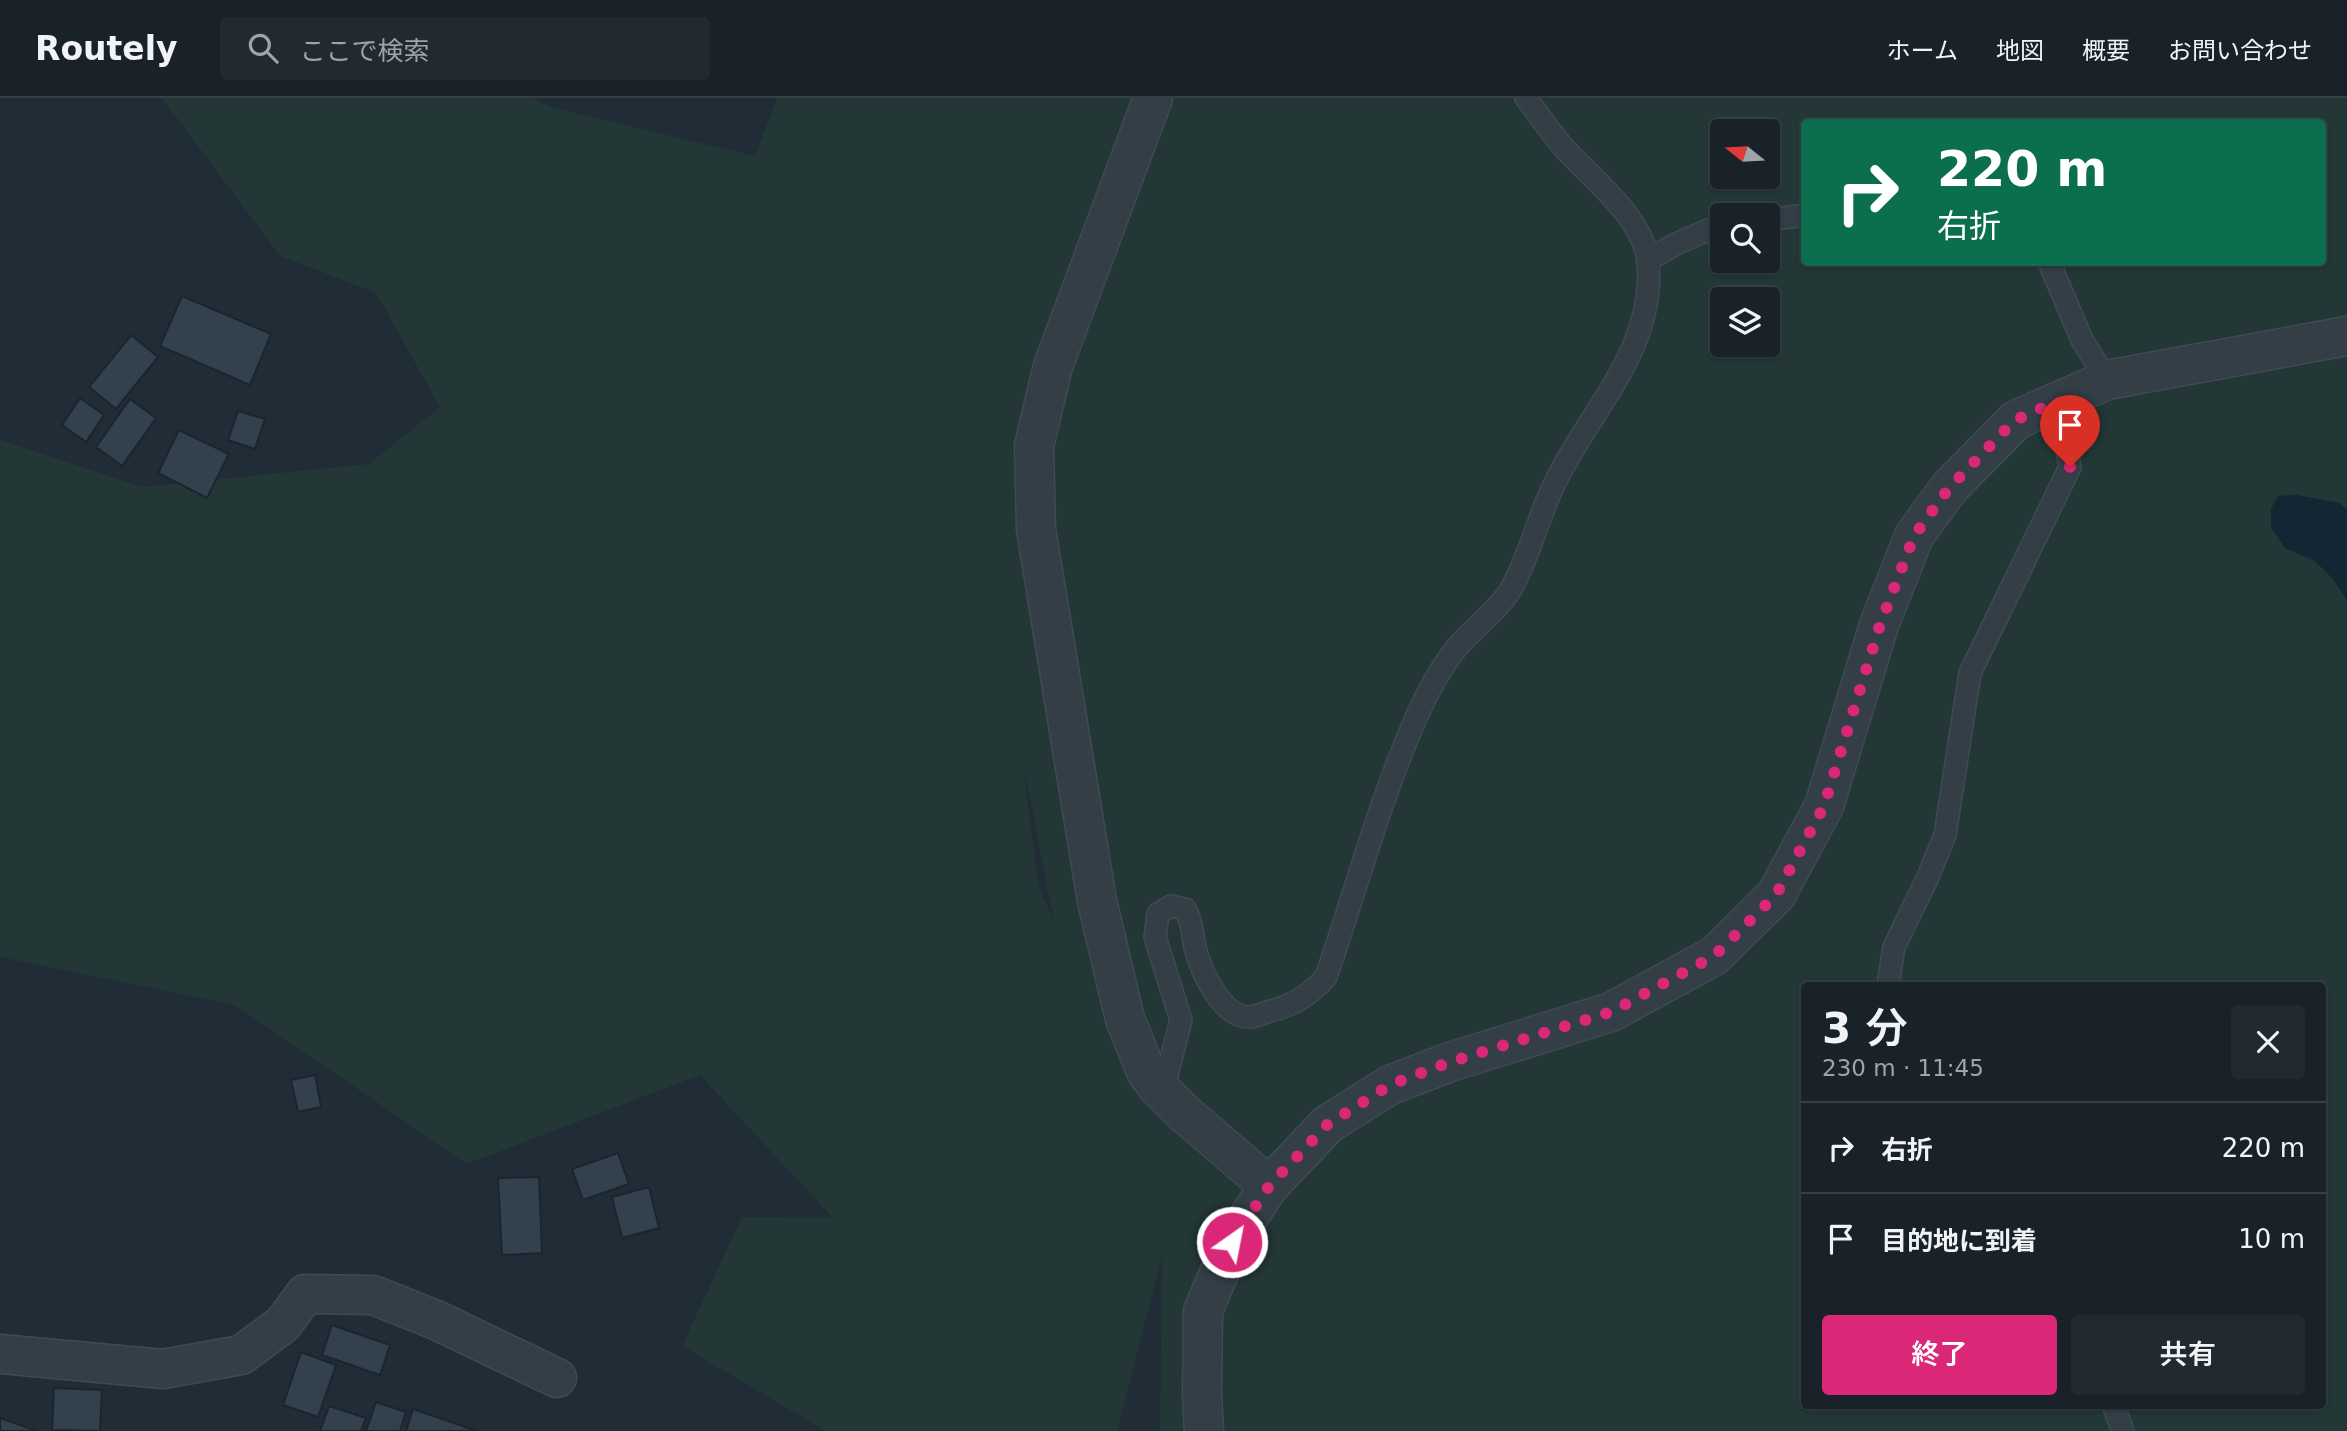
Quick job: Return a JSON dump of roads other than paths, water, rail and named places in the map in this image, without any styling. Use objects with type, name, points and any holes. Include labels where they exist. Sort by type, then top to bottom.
[{"type":"street","points":[[1153,98],[1053,366],[1034,446],[1036,529],[1097,901],[1125,1019],[1146,1071],[1156,1084],[1184,1113],[1269,1186]]},
{"type":"street","points":[[1204,1431],[1203,1311],[1232,1242],[1269,1186],[1328,1124],[1390,1085],[1450,1062],[1611,1012],[1714,956],[1776,895],[1824,806],[1880,625],[1914,536],[1949,488],[2015,420],[2107,380],[2347,336]]},
{"type":"street","points":[[0,1354],[163,1369],[241,1355],[283,1324],[306,1294],[373,1295],[436,1320],[557,1378]]},
{"type":"lane","points":[[1156,1084],[1166,1079],[1181,1020],[1155,937],[1158,914],[1171,906],[1185,909],[1192,922],[1195,948],[1204,974],[1215,994],[1233,1010],[1249,1017],[1279,1009],[1311,993],[1325,977],[1373,833],[1422,705],[1459,645],[1510,591],[1553,485],[1629,357],[1647,311],[1648,260],[1642,235],[1563,147],[1526,98]]},
{"type":"lane","points":[[1780,218],[1801,215]]},
{"type":"lane","points":[[1648,260],[1710,229]]},
{"type":"lane","points":[[2051,266],[2082,340],[2107,380]]},
{"type":"lane","points":[[1888,982],[1894,947],[1945,835],[1970,673],[2070,467],[2059,401]]},
{"type":"lane","points":[[2115,1409],[2123,1431]]},
{"type":"water","points":[[2297,495],[2339,503],[2347,510],[2347,600],[2332,578],[2315,561],[2285,548],[2271,527],[2271,509],[2278,496]]}]
